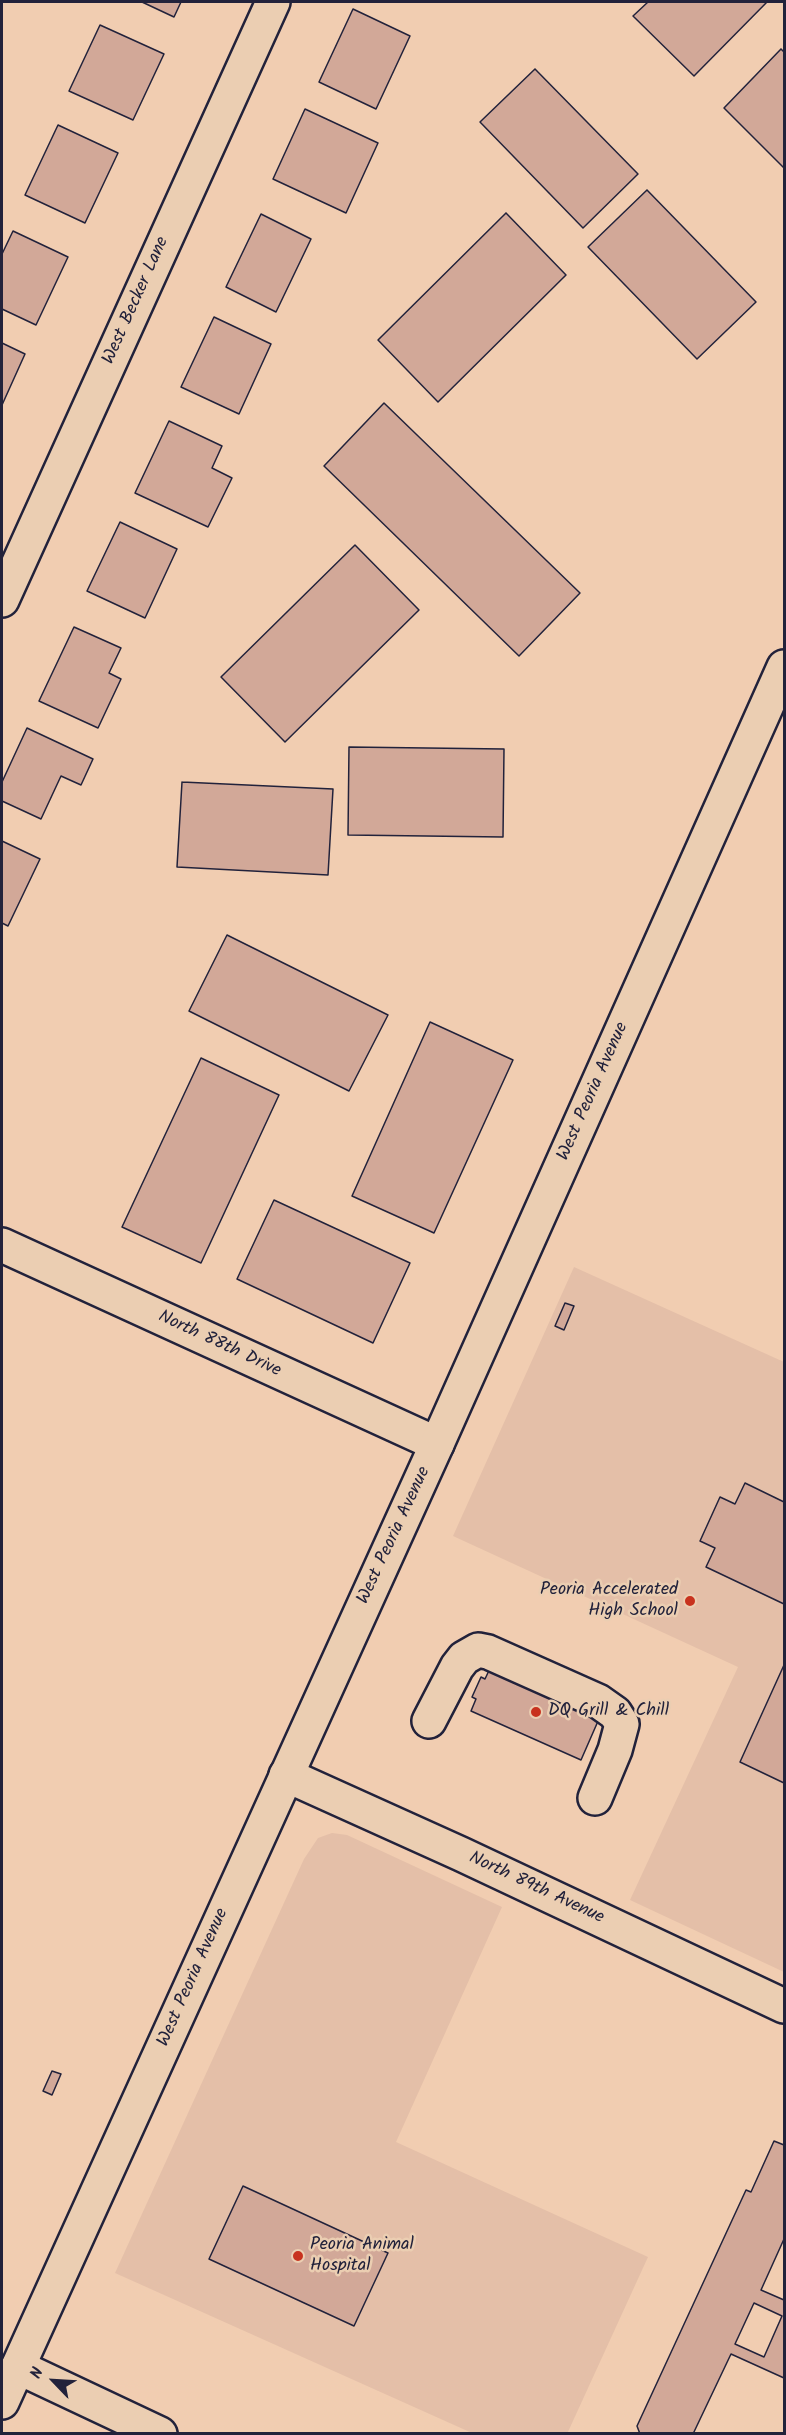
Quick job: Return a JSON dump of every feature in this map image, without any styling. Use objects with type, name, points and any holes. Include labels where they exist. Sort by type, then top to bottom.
[{"type":"main road","name":"West Becker Lane","points":[[2,600],[273,2]]},
{"type":"main road","name":"West Peoria Avenue","points":[[2,2402],[781,682]]},
{"type":"main road","name":"North 88th Drive","points":[[2,1245],[437,1444]]},
{"type":"main road","points":[[429,1721],[457,1667],[464,1658],[478,1650],[488,1652],[598,1701],[615,1713],[622,1724],[615,1750],[595,1798]]},
{"type":"main road","name":"North 89th Avenue","points":[[286,1775],[451,1849],[784,2006]]},
{"type":"main road","points":[[18,2367],[160,2433]]},
{"type":"shaded area","name":"Peoria Accelerated High School","points":[[574,1267],[784,1362],[784,1972],[630,1900],[738,1667],[453,1536]]},
{"type":"shaded area","points":[[332,1833],[347,1835],[502,1907],[396,2142],[648,2257],[567,2434],[472,2433],[115,2273],[304,1859],[318,1838]]},
{"type":"building","points":[[142,2],[181,2],[174,17]]},
{"type":"building","points":[[648,2],[767,2],[694,76],[633,16]]},
{"type":"building","points":[[353,9],[410,36],[376,109],[319,82]]},
{"type":"building","points":[[100,25],[164,54],[133,120],[69,91]]},
{"type":"building","points":[[781,49],[784,52],[784,168],[724,108]]},
{"type":"building","points":[[535,69],[638,174],[583,228],[480,122]]},
{"type":"building","points":[[305,109],[378,143],[346,213],[273,179]]},
{"type":"building","points":[[58,125],[118,153],[85,223],[25,195]]},
{"type":"building","points":[[647,190],[756,302],[697,359],[588,247]]},
{"type":"building","points":[[506,213],[566,275],[438,402],[378,340]]},
{"type":"building","points":[[261,214],[311,239],[276,312],[226,287]]},
{"type":"building","points":[[13,231],[68,257],[36,325],[2,309],[2,254]]},
{"type":"building","points":[[214,317],[271,344],[239,414],[181,387]]},
{"type":"building","points":[[2,343],[25,354],[2,405]]},
{"type":"building","points":[[384,403],[580,593],[519,656],[324,466]]},
{"type":"building","points":[[169,421],[222,446],[212,468],[232,478],[208,527],[135,493]]},
{"type":"building","points":[[120,522],[177,549],[145,618],[87,591]]},
{"type":"building","points":[[355,545],[419,610],[285,742],[221,677]]},
{"type":"building","points":[[74,627],[121,648],[109,673],[121,679],[98,728],[39,701]]},
{"type":"building","points":[[27,728],[93,759],[81,785],[61,776],[41,819],[2,801],[2,782]]},
{"type":"building","points":[[349,747],[504,749],[503,837],[348,835]]},
{"type":"building","points":[[182,782],[333,789],[328,875],[177,867]]},
{"type":"building","points":[[2,841],[40,859],[8,926],[2,923]]},
{"type":"building","points":[[227,935],[388,1015],[349,1091],[189,1011]]},
{"type":"building","points":[[430,1022],[513,1060],[434,1233],[352,1196]]},
{"type":"building","points":[[201,1058],[279,1095],[201,1263],[122,1227]]},
{"type":"building","points":[[274,1200],[410,1263],[373,1343],[237,1279]]},
{"type":"building","points":[[565,1303],[574,1306],[564,1330],[555,1326]]},
{"type":"building","points":[[745,1483],[784,1502],[784,1604],[706,1567],[715,1548],[700,1541],[720,1497],[735,1504]]},
{"type":"building","name":"DQ Grill & Chill","points":[[492,1664],[602,1712],[581,1760],[471,1711],[476,1699],[472,1697],[481,1677],[485,1679]]},
{"type":"building","points":[[784,1665],[784,1783],[740,1762]]},
{"type":"building","points":[[52,2071],[61,2074],[52,2095],[43,2091]]},
{"type":"building","points":[[774,2141],[784,2145],[784,2239],[761,2290],[784,2300],[784,2378],[731,2354],[693,2434],[640,2434],[637,2426],[746,2190],[751,2192]],"holes":[[[754,2303],[782,2316],[764,2357],[735,2344]]]},
{"type":"building","name":"Peoria Animal Hospital","points":[[243,2186],[388,2253],[354,2326],[209,2259]]},
{"type":"place","name":"Peoria Accelerated High School","points":[[690,1601]]},
{"type":"place","name":"DQ Grill & Chill","points":[[536,1712]]},
{"type":"place","name":"Peoria Animal Hospital","points":[[298,2256]]}]
